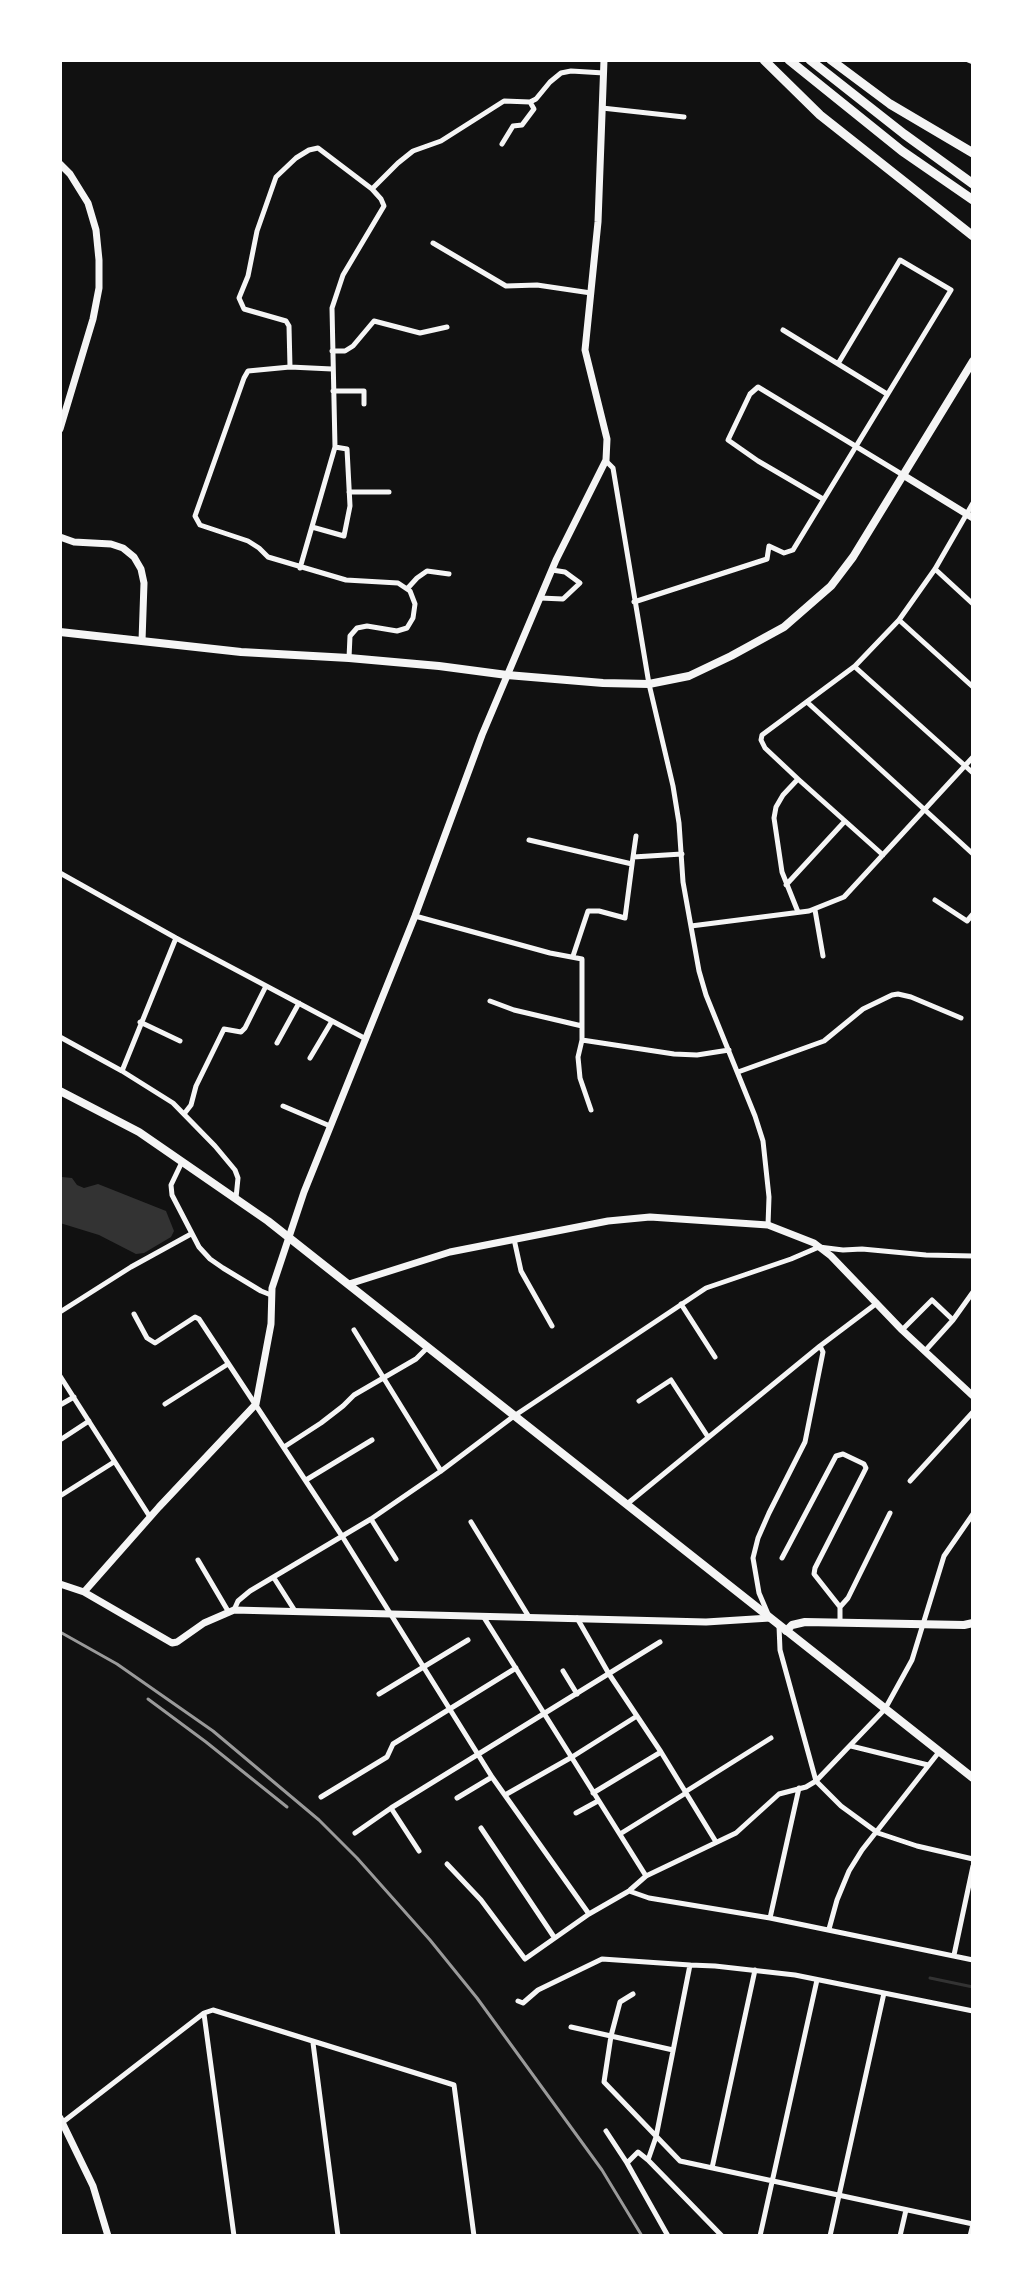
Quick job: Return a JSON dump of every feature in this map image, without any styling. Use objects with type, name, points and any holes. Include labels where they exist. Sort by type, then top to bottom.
[{"type":"highway","points":[[764,60],[820,115],[973,236]]},
{"type":"highway","points":[[789,60],[902,151],[973,200]]},
{"type":"highway","points":[[810,60],[973,184]]},
{"type":"highway","points":[[831,60],[890,104],[973,153]]},
{"type":"main road","points":[[60,632],[241,652],[349,658],[507,675],[649,684],[689,676],[784,627],[831,586],[853,557],[973,361]]},
{"type":"main road","points":[[60,1091],[139,1132],[236,1198],[973,1778]]},
{"type":"main road","points":[[782,1628],[805,1622],[973,1623]]},
{"type":"street","points":[[84,1592],[256,1404],[270,1329],[271,1295],[304,1192],[415,916],[482,735],[552,570],[606,460],[607,439],[585,350],[598,222],[604,60]]},
{"type":"street","points":[[372,189],[413,151],[441,141],[504,101],[530,102],[561,73],[604,73]]},
{"type":"street","points":[[502,144],[513,126],[522,125],[534,109],[530,102]]},
{"type":"street","points":[[602,108],[684,117]]},
{"type":"street","points":[[290,367],[289,326],[286,321],[244,309],[239,298],[276,177],[296,158],[318,148],[372,189],[384,206],[343,275],[332,308],[335,447],[300,568]]},
{"type":"street","points":[[60,164],[88,203],[96,230],[99,288],[93,319],[60,429]]},
{"type":"street","points":[[433,243],[506,286],[537,285],[591,293]]},
{"type":"street","points":[[634,602],[767,559],[769,546],[784,553],[793,550],[951,290],[900,260],[839,362]]},
{"type":"street","points":[[332,351],[345,351],[353,346],[374,321],[420,333],[447,327]]},
{"type":"street","points":[[783,330],[887,394]]},
{"type":"street","points":[[332,369],[290,367],[248,371],[195,516],[200,525],[248,541],[268,557],[346,580],[398,583],[407,589],[415,604],[413,618],[407,628],[397,631],[367,626],[357,628],[350,636],[349,658]]},
{"type":"street","points":[[823,499],[728,440],[750,394],[758,387],[970,515]]},
{"type":"street","points":[[333,391],[364,391],[364,404]]},
{"type":"street","points":[[312,527],[344,536],[350,506],[347,449],[335,447]]},
{"type":"street","points":[[606,460],[613,468],[649,684],[673,786],[683,882],[699,971],[763,1141],[769,1197],[768,1225]]},
{"type":"street","points":[[349,492],[389,492]]},
{"type":"street","points":[[883,855],[765,748],[762,735],[855,666],[899,620],[970,515],[973,503]]},
{"type":"street","points":[[60,537],[74,542],[111,544],[123,548],[134,557],[144,583],[142,641]]},
{"type":"street","points":[[935,569],[973,604]]},
{"type":"street","points":[[540,598],[563,599],[580,583],[565,572],[552,570]]},
{"type":"street","points":[[407,589],[427,571],[449,574]]},
{"type":"street","points":[[899,620],[973,687]]},
{"type":"street","points":[[855,666],[973,773]]},
{"type":"street","points":[[807,702],[973,854]]},
{"type":"street","points":[[691,926],[815,910],[844,897],[973,757]]},
{"type":"street","points":[[798,779],[783,795],[774,818],[786,885],[798,912]]},
{"type":"street","points":[[786,885],[845,821]]},
{"type":"street","points":[[573,956],[588,911],[625,918],[636,836]]},
{"type":"street","points":[[529,840],[633,861],[682,854]]},
{"type":"street","points":[[60,873],[366,1039]]},
{"type":"street","points":[[935,900],[967,921],[973,914]]},
{"type":"street","points":[[815,910],[823,956]]},
{"type":"street","points":[[415,916],[582,959],[582,1040],[578,1057],[580,1078],[591,1110]]},
{"type":"street","points":[[122,1071],[176,938]]},
{"type":"street","points":[[184,1114],[191,1105],[196,1086],[224,1029],[241,1032],[245,1028],[266,986]]},
{"type":"street","points":[[738,1072],[824,1041],[863,1009],[898,994],[961,1018]]},
{"type":"street","points":[[490,1001],[582,1026]]},
{"type":"street","points":[[277,1043],[299,1003]]},
{"type":"street","points":[[310,1058],[332,1021]]},
{"type":"street","points":[[140,1022],[180,1041]]},
{"type":"street","points":[[60,1037],[173,1103],[235,1170],[238,1178],[236,1198]]},
{"type":"street","points":[[582,1040],[674,1054],[697,1055],[729,1050]]},
{"type":"street","points":[[283,1106],[330,1126]]},
{"type":"street","points":[[182,1162],[171,1185],[172,1195],[191,1234],[210,1259],[271,1295]]},
{"type":"street","points":[[349,1284],[450,1252],[608,1221],[650,1217],[768,1225],[819,1247],[831,1256],[902,1330],[973,1396]]},
{"type":"street","points":[[60,1312],[191,1234]]},
{"type":"street","points":[[514,1239],[521,1271],[552,1326]]},
{"type":"street","points":[[60,1584],[84,1592],[172,1643],[231,1610],[250,1591],[371,1519],[514,1416],[706,1288],[819,1247],[973,1256]]},
{"type":"street","points":[[925,1351],[973,1292]]},
{"type":"street","points":[[902,1330],[932,1300],[953,1320]]},
{"type":"street","points":[[626,1504],[877,1303]]},
{"type":"street","points":[[681,1304],[715,1357]]},
{"type":"street","points":[[134,1314],[147,1338],[155,1343],[195,1317],[199,1319],[342,1536],[492,1777],[589,1914]]},
{"type":"street","points":[[354,1330],[441,1471]]},
{"type":"street","points":[[231,1610],[706,1622],[770,1618],[759,1593],[753,1558],[769,1513],[805,1442],[823,1352],[820,1346]]},
{"type":"street","points":[[284,1447],[332,1415],[354,1395],[416,1359],[428,1347]]},
{"type":"street","points":[[165,1404],[228,1364]]},
{"type":"street","points":[[60,1376],[150,1517]]},
{"type":"street","points":[[639,1401],[671,1380],[708,1437]]},
{"type":"street","points":[[60,1405],[74,1397]]},
{"type":"street","points":[[910,1481],[973,1412]]},
{"type":"street","points":[[60,1440],[89,1421]]},
{"type":"street","points":[[306,1480],[372,1440]]},
{"type":"street","points":[[782,1558],[836,1456],[843,1454],[864,1464],[866,1468],[814,1574],[840,1607],[840,1623]]},
{"type":"street","points":[[60,1496],[114,1462]]},
{"type":"street","points":[[840,1607],[848,1598],[890,1513]]},
{"type":"street","points":[[447,1864],[481,1900],[525,1959],[589,1914],[629,1891],[646,1876],[736,1833],[779,1794],[816,1781],[885,1709],[912,1660],[944,1556],[973,1514]]},
{"type":"street","points":[[371,1519],[396,1559]]},
{"type":"street","points":[[471,1522],[529,1617]]},
{"type":"street","points":[[198,1560],[231,1610]]},
{"type":"street","points":[[274,1578],[296,1612]]},
{"type":"street","points":[[483,1615],[646,1876]]},
{"type":"street","points":[[577,1618],[716,1842]]},
{"type":"street","points":[[782,1628],[780,1650],[816,1781],[841,1806],[878,1833],[973,1859]]},
{"type":"street","points":[[379,1694],[468,1640]]},
{"type":"street","points":[[355,1833],[660,1642]]},
{"type":"street","points":[[321,1797],[387,1757],[393,1744],[516,1668]]},
{"type":"street","points":[[563,1671],[577,1694]]},
{"type":"street","points":[[505,1795],[637,1716]]},
{"type":"street","points":[[620,1834],[771,1738]]},
{"type":"street","points":[[850,1746],[928,1765]]},
{"type":"street","points":[[593,1793],[661,1752]]},
{"type":"street","points":[[829,1930],[849,1871],[939,1752]]},
{"type":"street","points":[[457,1798],[492,1777]]},
{"type":"street","points":[[770,1918],[799,1787]]},
{"type":"street","points":[[576,1813],[598,1801]]},
{"type":"street","points":[[391,1808],[419,1851]]},
{"type":"street","points":[[481,1828],[554,1937]]},
{"type":"street","points":[[954,1955],[973,1866]]},
{"type":"street","points":[[629,1891],[649,1898],[770,1918],[973,1960]]},
{"type":"street","points":[[518,2001],[523,2003],[538,1990],[602,1959],[755,1970],[973,2011]]},
{"type":"street","points":[[648,2160],[656,2137],[690,1965]]},
{"type":"street","points":[[712,2168],[755,1970]]},
{"type":"street","points":[[760,2236],[817,1980]]},
{"type":"street","points":[[830,2236],[884,1993]]},
{"type":"street","points":[[633,1994],[620,2002],[604,2082],[680,2161],[973,2224],[970,2236]]},
{"type":"street","points":[[108,2236],[93,2186],[61,2120],[204,2013],[213,2010],[454,2085],[474,2236]]},
{"type":"street","points":[[204,2013],[234,2236]]},
{"type":"street","points":[[571,2027],[673,2050]]},
{"type":"street","points":[[313,2043],[338,2236]]},
{"type":"street","points":[[606,2131],[668,2236]]},
{"type":"street","points":[[627,2163],[638,2152],[722,2236]]},
{"type":"street","points":[[900,2236],[906,2210]]},
{"type":"shaded area","points":[[62,1177],[72,1178],[84,1188],[98,1184],[166,1211],[174,1231],[171,1237],[144,1253],[136,1254],[99,1235],[60,1223]]},
{"type":"waterway","points":[[930,1978],[973,1987]]},
{"type":"railway","points":[[60,1632],[117,1664],[213,1731],[319,1820],[357,1858],[477,1998],[602,2170],[642,2236]]},
{"type":"railway","points":[[148,1699],[287,1807]]}]
